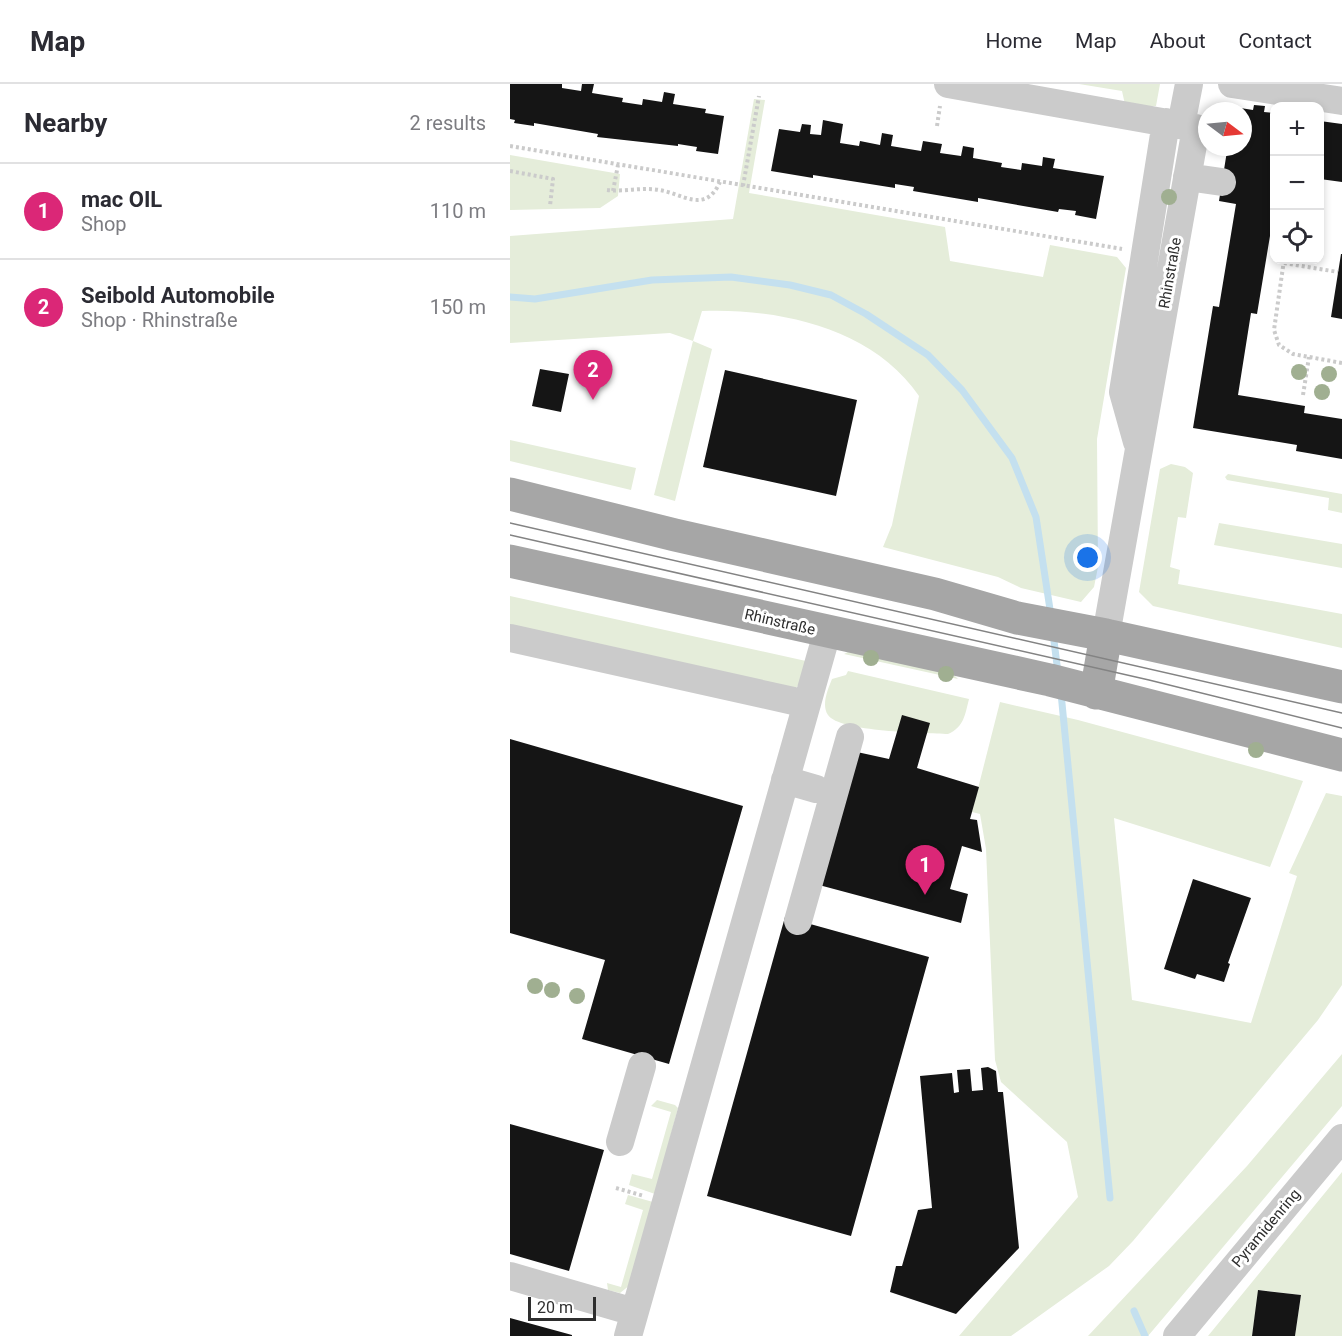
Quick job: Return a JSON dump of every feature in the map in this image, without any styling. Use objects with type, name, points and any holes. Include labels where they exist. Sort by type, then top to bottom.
[{"type":"main road","points":[[510,494],[675,535],[934,594],[1053,626],[1106,635],[1342,687]]},
{"type":"main road","name":"Rhinstraße","points":[[510,561],[1073,687],[1342,755]]},
{"type":"main road","points":[[1073,687],[1106,635]]},
{"type":"street","points":[[948,84],[1181,125],[1189,84]]},
{"type":"street","points":[[1232,84],[1342,101]]},
{"type":"street","name":"Rhinstraße","points":[[1106,635],[1187,177],[1181,125]]},
{"type":"street","name":"Rhinstraße","points":[[1139,449],[1123,392],[1181,125]]},
{"type":"street","points":[[1187,177],[1222,182]]},
{"type":"street","points":[[510,1276],[631,1324],[827,633]]},
{"type":"street","points":[[510,638],[807,704]]},
{"type":"street","points":[[798,921],[850,737]]},
{"type":"street","points":[[785,780],[816,789]]},
{"type":"street","points":[[620,1142],[642,1066]]},
{"type":"street","name":"Pyramidenring","points":[[1184,1328],[1342,1138]]},
{"type":"path","points":[[743,186],[759,96]]},
{"type":"path","points":[[510,146],[1123,249]]},
{"type":"path","points":[[613,191],[618,165]]},
{"type":"path","points":[[510,171],[553,179],[550,206]]},
{"type":"path","points":[[607,190],[658,190],[692,201],[703,199],[717,189],[720,182]]},
{"type":"path","points":[[1284,264],[1274,330],[1279,345],[1293,354],[1342,363]]},
{"type":"path","points":[[1299,264],[1338,272]]},
{"type":"path","points":[[1303,395],[1309,357]]},
{"type":"green space","points":[[1079,84],[1160,84],[1156,106],[1126,109],[1122,91]]},
{"type":"green space","points":[[754,99],[765,100],[749,193],[945,227],[950,261],[1043,277],[1050,245],[1117,257],[1126,268],[1097,439],[1098,567],[1094,587],[1081,602],[1021,588],[998,577],[883,547],[892,525],[919,396],[900,373],[877,354],[850,338],[822,327],[762,313],[702,311],[693,341],[670,333],[510,343],[510,236],[733,219]]},
{"type":"green space","points":[[510,155],[620,174],[618,196],[600,208],[510,210]]},
{"type":"green space","points":[[693,341],[712,349],[675,501],[654,495]]},
{"type":"green space","points":[[510,440],[636,468],[631,490],[510,461]]},
{"type":"green space","points":[[1171,464],[1185,467],[1193,473],[1186,518],[1178,517],[1170,567],[1180,570],[1178,584],[1342,614],[1342,648],[1153,606],[1139,592],[1160,469]]},
{"type":"green space","points":[[1228,474],[1342,494],[1342,513],[1328,510],[1329,498],[1227,480],[1225,477]]},
{"type":"green space","points":[[1219,523],[1342,544],[1342,568],[1214,545]]},
{"type":"green space","points":[[510,596],[806,661],[803,678],[794,691],[510,628]]},
{"type":"green space","points":[[850,651],[952,673],[958,679],[844,654]]},
{"type":"green space","points":[[848,671],[969,699],[963,720],[948,734],[865,728],[835,721],[826,711],[826,697],[832,679],[846,675]]},
{"type":"green space","points":[[1000,702],[1078,720],[1303,781],[1270,867],[1114,818],[1132,1000],[1251,1023],[1297,876],[1289,873],[1326,793],[1342,796],[1342,985],[1318,1020],[1133,1241],[1109,1266],[1011,1336],[959,1336],[1078,1197],[1067,1142],[1001,1082],[995,1060],[986,849],[980,814],[972,812]]},
{"type":"green space","points":[[1342,1054],[1342,1106],[1148,1336],[1088,1336],[1247,1166]]},
{"type":"green space","points":[[657,1100],[678,1108],[655,1194],[629,1185],[632,1174],[652,1179],[671,1112],[651,1106]]},
{"type":"green space","points":[[1342,1172],[1342,1336],[1295,1336],[1301,1295],[1259,1290],[1252,1336],[1208,1336]]},
{"type":"green space","points":[[628,1195],[653,1202],[630,1285],[620,1293],[608,1290],[607,1283],[621,1287],[643,1210],[625,1204]]},
{"type":"building","points":[[510,84],[562,84],[562,88],[581,91],[582,84],[594,84],[592,93],[623,98],[622,102],[642,105],[643,99],[662,102],[664,92],[675,94],[673,104],[706,109],[705,113],[724,116],[718,154],[696,151],[697,147],[678,144],[678,146],[597,137],[598,134],[534,123],[534,126],[514,123],[515,120],[510,119]]},
{"type":"building","points":[[1254,105],[1265,106],[1264,112],[1270,113],[1270,236],[1257,314],[1251,313],[1238,395],[1305,406],[1304,413],[1342,419],[1342,459],[1296,451],[1297,445],[1193,428],[1213,306],[1219,307],[1236,204],[1219,201],[1226,156],[1252,156]]},
{"type":"building","points":[[823,120],[843,124],[840,143],[859,146],[860,141],[880,145],[882,133],[893,135],[891,146],[921,151],[923,141],[942,144],[940,153],[961,156],[963,146],[974,148],[973,158],[1002,163],[1001,167],[1021,170],[1022,163],[1042,166],[1043,157],[1055,159],[1053,168],[1104,176],[1096,219],[1075,215],[1076,211],[1059,209],[1058,212],[978,198],[978,202],[913,191],[914,187],[895,184],[895,188],[771,171],[779,129],[800,132],[802,124],[811,125],[810,134],[821,135]]},
{"type":"building","points":[[1324,122],[1342,124],[1342,182],[1324,180]]},
{"type":"building","points":[[1342,254],[1342,319],[1331,317]]},
{"type":"building","points":[[540,369],[569,374],[561,412],[532,406]]},
{"type":"building","points":[[725,370],[857,400],[836,496],[703,467]]},
{"type":"building","points":[[902,715],[930,723],[917,768],[979,787],[970,819],[977,820],[982,852],[962,846],[950,889],[968,894],[961,923],[819,885],[857,752],[889,759]]},
{"type":"building","points":[[510,739],[743,806],[669,1064],[582,1039],[605,960],[510,933]]},
{"type":"building","points":[[1193,879],[1251,898],[1228,963],[1230,964],[1224,982],[1197,974],[1195,979],[1164,969]]},
{"type":"building","points":[[785,917],[929,957],[851,1236],[707,1196]]},
{"type":"building","points":[[988,1067],[996,1071],[998,1092],[1003,1092],[1019,1248],[956,1314],[890,1292],[896,1266],[902,1266],[918,1210],[932,1208],[920,1076],[952,1073],[954,1093],[959,1092],[957,1070],[970,1069],[972,1091],[983,1090],[981,1068]]},
{"type":"building","points":[[510,1124],[604,1150],[569,1271],[510,1254]]},
{"type":"building","points":[[1258,1290],[1301,1295],[1295,1336],[1252,1336]]},
{"type":"building","points":[[510,1318],[572,1335],[572,1336],[510,1336]]},
{"type":"waterway","points":[[510,297],[535,299],[652,280],[731,277],[790,285],[831,295],[866,314],[928,355],[962,390],[1012,458],[1036,517],[1051,616]]},
{"type":"waterway","points":[[1053,633],[1058,673]]},
{"type":"waterway","points":[[1061,693],[1110,1198]]},
{"type":"waterway","points":[[1134,1311],[1145,1336]]},
{"type":"tram line","points":[[510,523],[1342,713]]},
{"type":"tram line","points":[[510,535],[1149,680],[1342,728]]},
{"type":"place","name":"Seibold Automobile","points":[[593,400]]},
{"type":"place","name":"mac OIL","points":[[925,895]]}]
